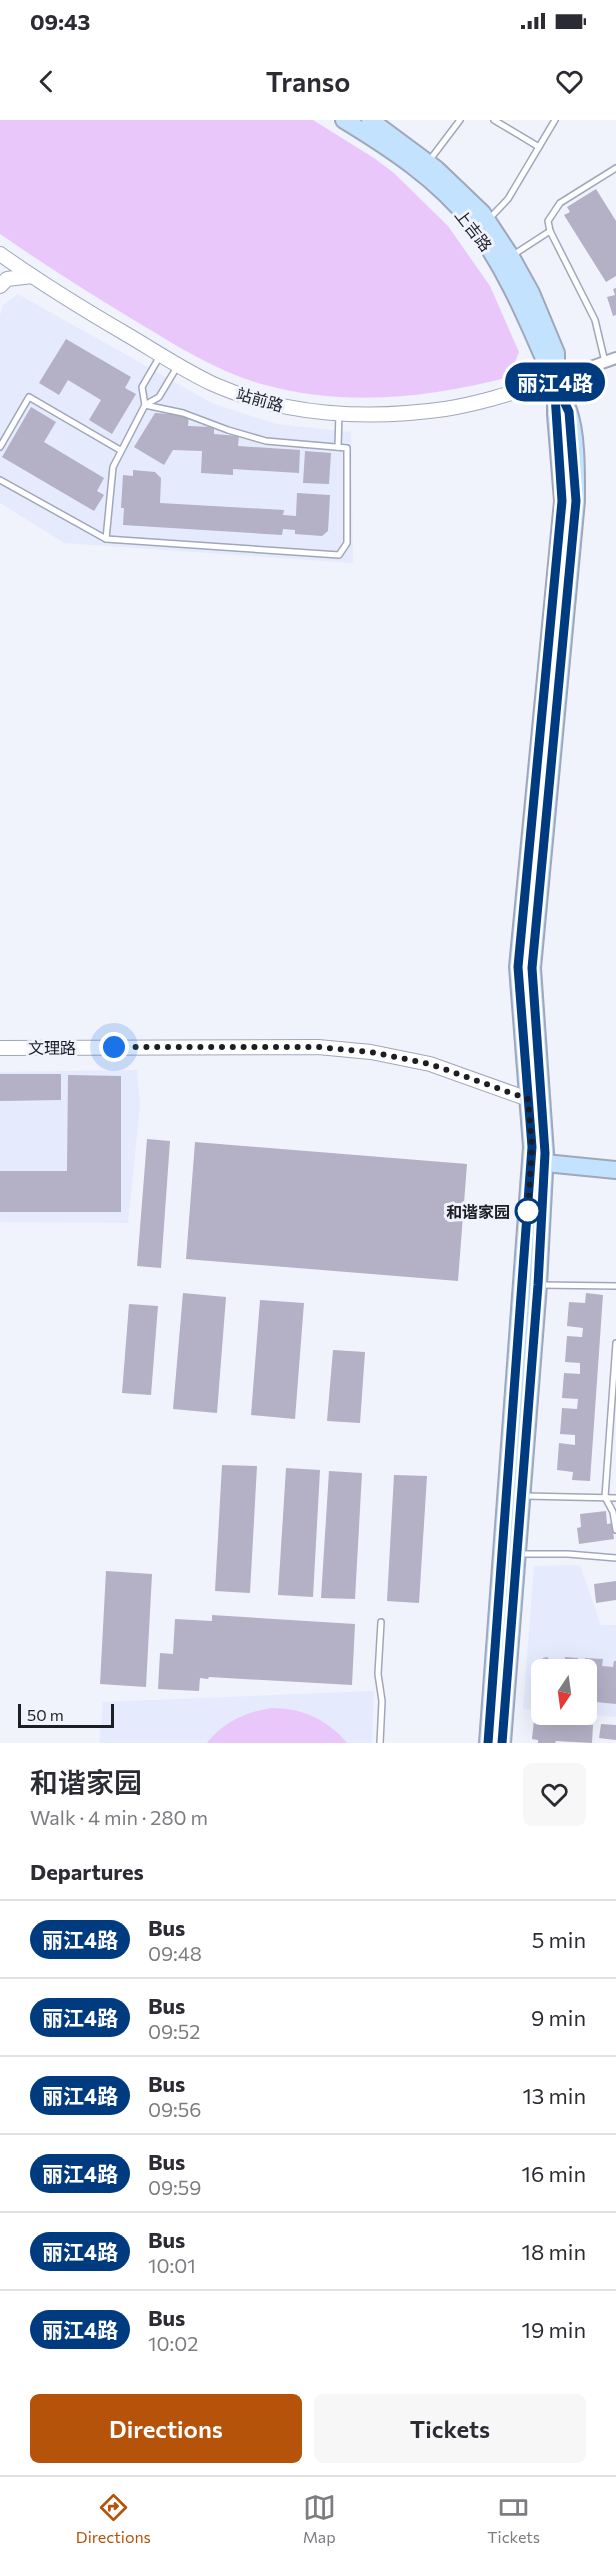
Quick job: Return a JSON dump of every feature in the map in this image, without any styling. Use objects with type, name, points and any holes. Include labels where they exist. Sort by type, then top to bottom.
[{"type":"main road","name":"上吉路","points":[[344,120],[394,152],[428,179],[471,222],[504,271],[519,299],[569,412],[576,501],[532,968],[538,1157],[538,1285],[502,1743]]},
{"type":"main road","name":"上吉路","points":[[370,120],[428,162],[459,190],[487,221],[531,293],[556,353],[554,380],[562,501],[518,967],[528,1099],[538,1157],[488,1743]]},
{"type":"main road","points":[[538,1157],[616,1161]]},
{"type":"main road","points":[[538,1157],[616,1170]]},
{"type":"street","name":"站前路","points":[[0,254],[178,365],[214,384],[260,400],[300,409],[387,414],[446,409],[554,380]]},
{"type":"street","points":[[0,286],[8,279],[32,276]]},
{"type":"street","points":[[554,380],[611,360]]},
{"type":"street","name":"文理路","points":[[0,1048],[318,1047],[345,1049],[430,1064],[528,1099]]},
{"type":"lane","points":[[428,162],[460,120]]},
{"type":"lane","points":[[494,120],[539,147]]},
{"type":"lane","points":[[487,221],[508,199],[555,120]]},
{"type":"lane","points":[[611,360],[595,320],[550,231],[548,221],[560,203],[616,168]]},
{"type":"lane","points":[[510,256],[550,231]]},
{"type":"lane","points":[[145,405],[142,387],[161,355]]},
{"type":"lane","points":[[106,539],[113,467],[120,450],[145,405],[159,397],[178,365]]},
{"type":"lane","points":[[0,447],[29,397],[120,450]]},
{"type":"lane","points":[[0,480],[106,539],[339,555],[347,543],[347,448],[266,441],[228,430],[183,412],[145,405]]},
{"type":"lane","points":[[338,447],[339,413]]},
{"type":"lane","points":[[538,1285],[616,1286]]},
{"type":"lane","points":[[616,1343],[605,1497],[613,1512],[616,1530]]},
{"type":"lane","points":[[521,1496],[616,1498]]},
{"type":"lane","points":[[516,1554],[577,1554],[616,1558]]},
{"type":"lane","points":[[380,1743],[382,1701],[378,1674],[381,1622]]},
{"type":"shaded area","points":[[0,120],[313,120],[394,173],[448,226],[490,286],[519,352],[509,377],[418,395],[357,398],[295,392],[265,385],[232,374],[202,360],[88,292],[0,234]]},
{"type":"shaded area","points":[[18,294],[212,403],[276,424],[351,432],[353,563],[64,543],[0,503],[0,315],[3,305]]},
{"type":"shaded area","points":[[137,1070],[140,1106],[128,1223],[0,1222],[0,1072]]},
{"type":"shaded area","points":[[580,1565],[601,1625],[616,1625],[616,1717],[597,1715],[597,1659],[531,1659],[531,1710],[523,1709],[534,1566]]},
{"type":"shaded area","points":[[374,1691],[372,1743],[99,1743],[103,1702]]},
{"type":"shaded area","points":[[271,1708],[293,1710],[322,1721],[347,1743],[207,1743],[220,1729],[236,1719]]},
{"type":"building","points":[[596,189],[616,221],[616,276],[606,282],[564,215],[570,212],[567,207]]},
{"type":"building","points":[[616,288],[616,315],[613,316],[607,297],[615,295],[613,289]]},
{"type":"building","points":[[66,339],[131,377],[125,388],[136,394],[112,434],[89,420],[101,400],[68,380],[59,395],[39,383]]},
{"type":"building","points":[[31,407],[56,422],[44,442],[104,478],[97,491],[104,495],[94,511],[2,457]]},
{"type":"building","points":[[155,413],[189,415],[188,426],[214,427],[214,434],[239,436],[238,446],[300,450],[299,473],[233,469],[233,475],[201,473],[202,451],[173,450],[164,465],[134,447]]},
{"type":"building","points":[[305,451],[331,453],[329,484],[303,483]]},
{"type":"building","points":[[133,470],[155,472],[161,478],[160,503],[284,510],[283,515],[296,516],[297,493],[330,495],[328,531],[322,536],[295,534],[295,530],[283,529],[282,535],[123,525],[124,508],[121,508],[123,475],[133,476]]},
{"type":"building","points":[[0,1074],[61,1074],[61,1100],[0,1101]]},
{"type":"building","points":[[68,1075],[121,1076],[121,1212],[0,1212],[0,1171],[67,1171]]},
{"type":"building","points":[[147,1139],[170,1141],[161,1268],[137,1266]]},
{"type":"building","points":[[195,1142],[467,1164],[458,1281],[186,1259]]},
{"type":"building","points":[[183,1293],[226,1297],[217,1413],[173,1409]]},
{"type":"building","points":[[586,1293],[603,1295],[590,1481],[572,1480],[573,1472],[557,1470],[559,1443],[575,1445],[575,1435],[560,1434],[562,1408],[577,1409],[578,1399],[562,1398],[564,1373],[580,1374],[580,1363],[565,1362],[567,1336],[582,1337],[583,1328],[567,1326],[569,1302],[585,1303]]},
{"type":"building","points":[[260,1300],[304,1303],[295,1419],[251,1415]]},
{"type":"building","points":[[129,1304],[158,1306],[151,1395],[122,1393]]},
{"type":"building","points":[[333,1350],[365,1352],[360,1423],[327,1421]]},
{"type":"building","points":[[222,1465],[257,1466],[250,1593],[215,1591]]},
{"type":"building","points":[[286,1468],[320,1470],[313,1597],[278,1595]]},
{"type":"building","points":[[329,1471],[362,1473],[355,1599],[321,1598]]},
{"type":"building","points":[[394,1475],[427,1476],[419,1603],[387,1601]]},
{"type":"building","points":[[606,1511],[607,1524],[612,1523],[614,1539],[579,1544],[577,1528],[581,1527],[580,1514]]},
{"type":"building","points":[[106,1571],[152,1574],[146,1687],[100,1684]]},
{"type":"building","points":[[616,1581],[616,1600],[596,1603],[594,1584]]},
{"type":"building","points":[[212,1615],[355,1624],[352,1685],[209,1677],[208,1679],[200,1678],[199,1691],[158,1689],[160,1653],[173,1654],[175,1619],[212,1621]]},
{"type":"building","points":[[585,1658],[603,1659],[602,1666],[613,1667],[616,1661],[616,1704],[597,1702],[597,1659]]},
{"type":"building","points":[[601,1724],[616,1725],[616,1740],[599,1738]]},
{"type":"building","points":[[533,1725],[593,1725],[592,1743],[556,1741],[555,1743],[538,1743],[538,1740],[532,1739]]},
{"type":"bus line","name":"丽江4路","points":[[488,1743],[524,1280],[532,1147],[523,1055],[518,967],[562,501],[562,472],[554,380],[569,412],[576,501],[532,968],[545,1153],[538,1285],[502,1743]]},
{"type":"place","name":"和谐家园","points":[[528,1211]]},
{"type":"route","points":[[114,1047],[318,1047],[371,1052],[430,1064],[528,1099],[532,1129],[528,1211]]}]
